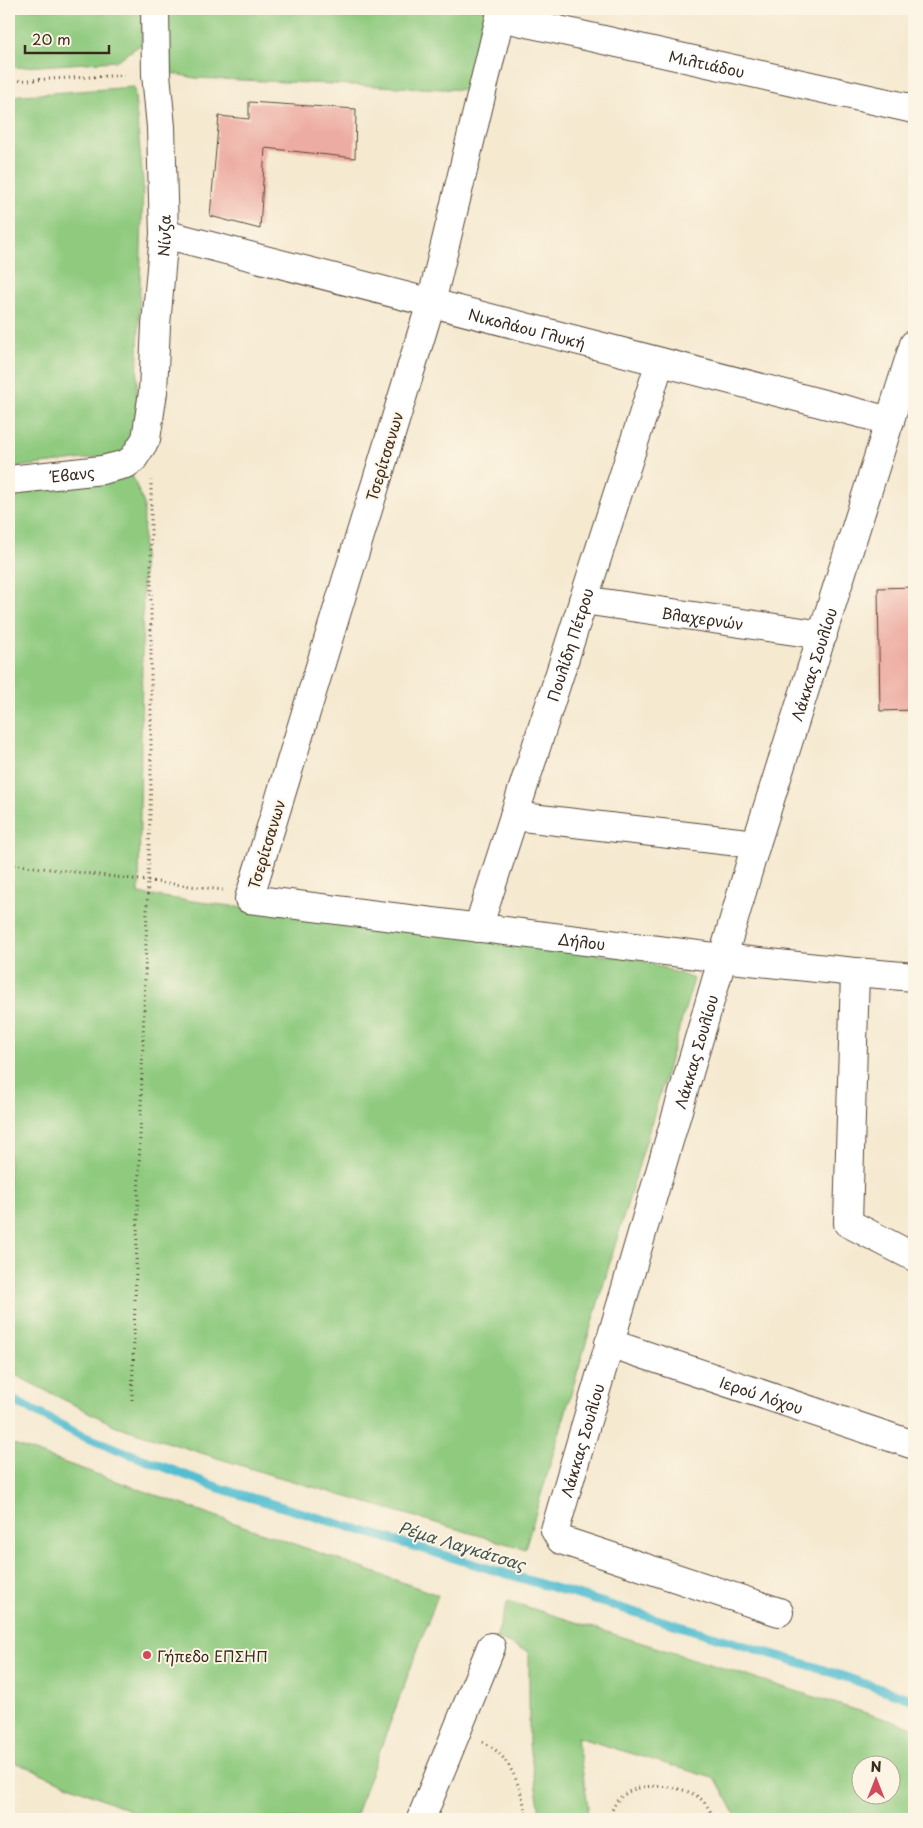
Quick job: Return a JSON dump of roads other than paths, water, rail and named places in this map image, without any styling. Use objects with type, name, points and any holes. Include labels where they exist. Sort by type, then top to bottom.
[{"type":"street","name":"Νίνζα","points":[[133,459],[146,439],[151,415],[164,234],[161,127],[156,74],[155,9]]},
{"type":"street","name":"Μιλτιάδου","points":[[501,13],[914,109]]},
{"type":"street","name":"Τσερίτσανων","points":[[249,899],[431,303],[501,13]]},
{"type":"street","name":"Νικολάου Γλυκή","points":[[164,234],[890,421]]},
{"type":"street","name":"Λάκκας Σουλίου","points":[[779,1612],[561,1540],[554,1530],[756,844],[914,344]]},
{"type":"street","name":"Πουλίδη Πέτρου","points":[[478,928],[660,362]]},
{"type":"street","name":"Έβανς","points":[[9,480],[102,470],[126,464],[133,459]]},
{"type":"street","name":"Βλαχερνών","points":[[583,600],[823,635]]},
{"type":"street","points":[[514,816],[756,844]]},
{"type":"street","name":"Δήλου","points":[[249,899],[722,958],[914,977]]},
{"type":"street","points":[[855,972],[848,1223],[914,1257]]},
{"type":"street","name":"Ιερού Λόχου","points":[[609,1343],[914,1445]]},
{"type":"street","points":[[421,1819],[491,1647]]},
{"type":"waterway","name":"Ρέμα Λαγκάτσας","points":[[9,1398],[80,1435],[222,1489],[818,1668],[914,1700]]},
{"type":"place","name":"Γήπεδο ΕΠΣΗΠ","points":[[147,1655]]}]
